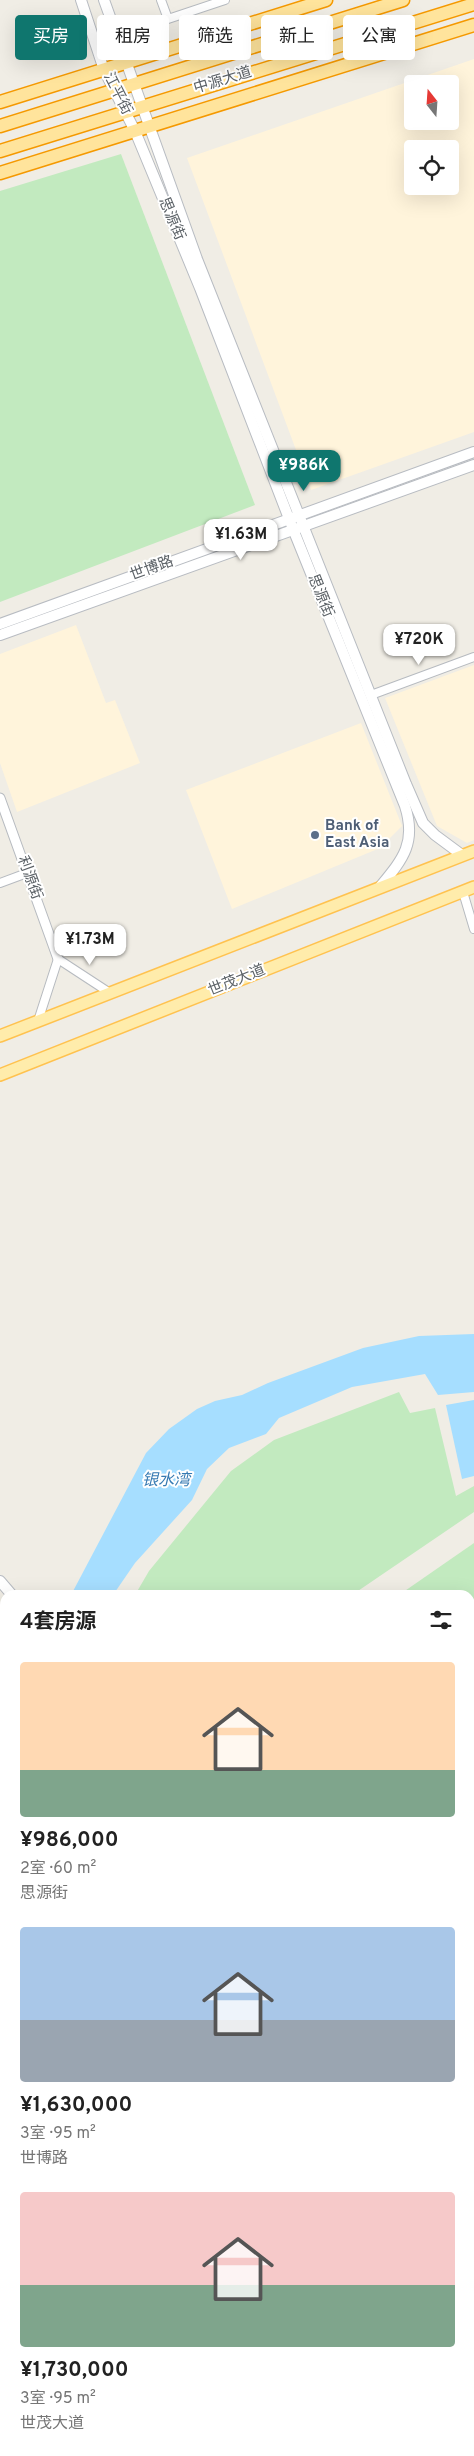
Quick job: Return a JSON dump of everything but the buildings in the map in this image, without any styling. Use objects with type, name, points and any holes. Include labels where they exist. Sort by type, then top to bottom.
[{"type":"highway","points":[[0,102],[326,0]]},
{"type":"highway","name":"中源大道","points":[[0,126],[403,0]]},
{"type":"highway","name":"中源大道","points":[[0,151],[474,4]]},
{"type":"highway","points":[[0,173],[474,25]]},
{"type":"main road","name":"江平街","points":[[81,0],[104,70],[135,131]]},
{"type":"main road","name":"江平街","points":[[104,0],[150,127]]},
{"type":"main road","name":"思源街","points":[[150,127],[196,259],[424,823],[435,835],[462,855]]},
{"type":"main road","name":"思源街","points":[[135,131],[200,288],[407,814],[409,836],[406,853],[379,889]]},
{"type":"main road","name":"世博路","points":[[0,624],[291,523],[474,452]]},
{"type":"main road","name":"世博路","points":[[302,519],[474,465]]},
{"type":"main road","name":"世博路","points":[[0,635],[291,523]]},
{"type":"main road","points":[[0,1036],[474,851]]},
{"type":"main road","name":"世茂大道","points":[[0,1075],[474,887]]},
{"type":"street","points":[[161,0],[168,19],[225,0]]},
{"type":"street","points":[[371,695],[474,657]]},
{"type":"street","name":"利源街","points":[[0,798],[58,959]]},
{"type":"street","points":[[0,884],[27,873]]},
{"type":"street","points":[[463,892],[474,929]]},
{"type":"street","points":[[38,1021],[58,959],[110,993]]},
{"type":"shaded area","points":[[474,59],[474,432],[311,490],[187,158],[404,83],[404,130],[459,130],[459,75],[428,75]]},
{"type":"shaded area","points":[[76,625],[106,703],[115,700],[140,763],[17,812],[0,763],[0,654]]},
{"type":"shaded area","points":[[474,665],[474,840],[467,843],[437,826],[385,698]]},
{"type":"shaded area","points":[[361,723],[402,826],[380,848],[232,909],[186,790]]},
{"type":"shaded area","points":[[474,1543],[474,1590],[409,1590]]},
{"type":"green space","points":[[121,154],[255,505],[0,602],[0,191]]},
{"type":"green space","points":[[399,1392],[410,1413],[435,1408],[456,1496],[474,1486],[474,1512],[359,1590],[138,1590],[149,1571],[231,1471],[274,1440]]},
{"type":"green space","points":[[474,1543],[474,1590],[406,1590]]},
{"type":"water","name":"银水湾","points":[[474,1334],[474,1392],[438,1395],[425,1374],[352,1387],[279,1418],[266,1434],[229,1448],[207,1469],[192,1500],[135,1563],[116,1590],[74,1590],[146,1453],[169,1429],[197,1409],[215,1401],[242,1395],[268,1383],[363,1348],[419,1336]]},
{"type":"water","points":[[474,1400],[474,1476],[462,1479],[446,1405]]},
{"type":"place","name":"Bank of East Asia","points":[[315,835]]}]
